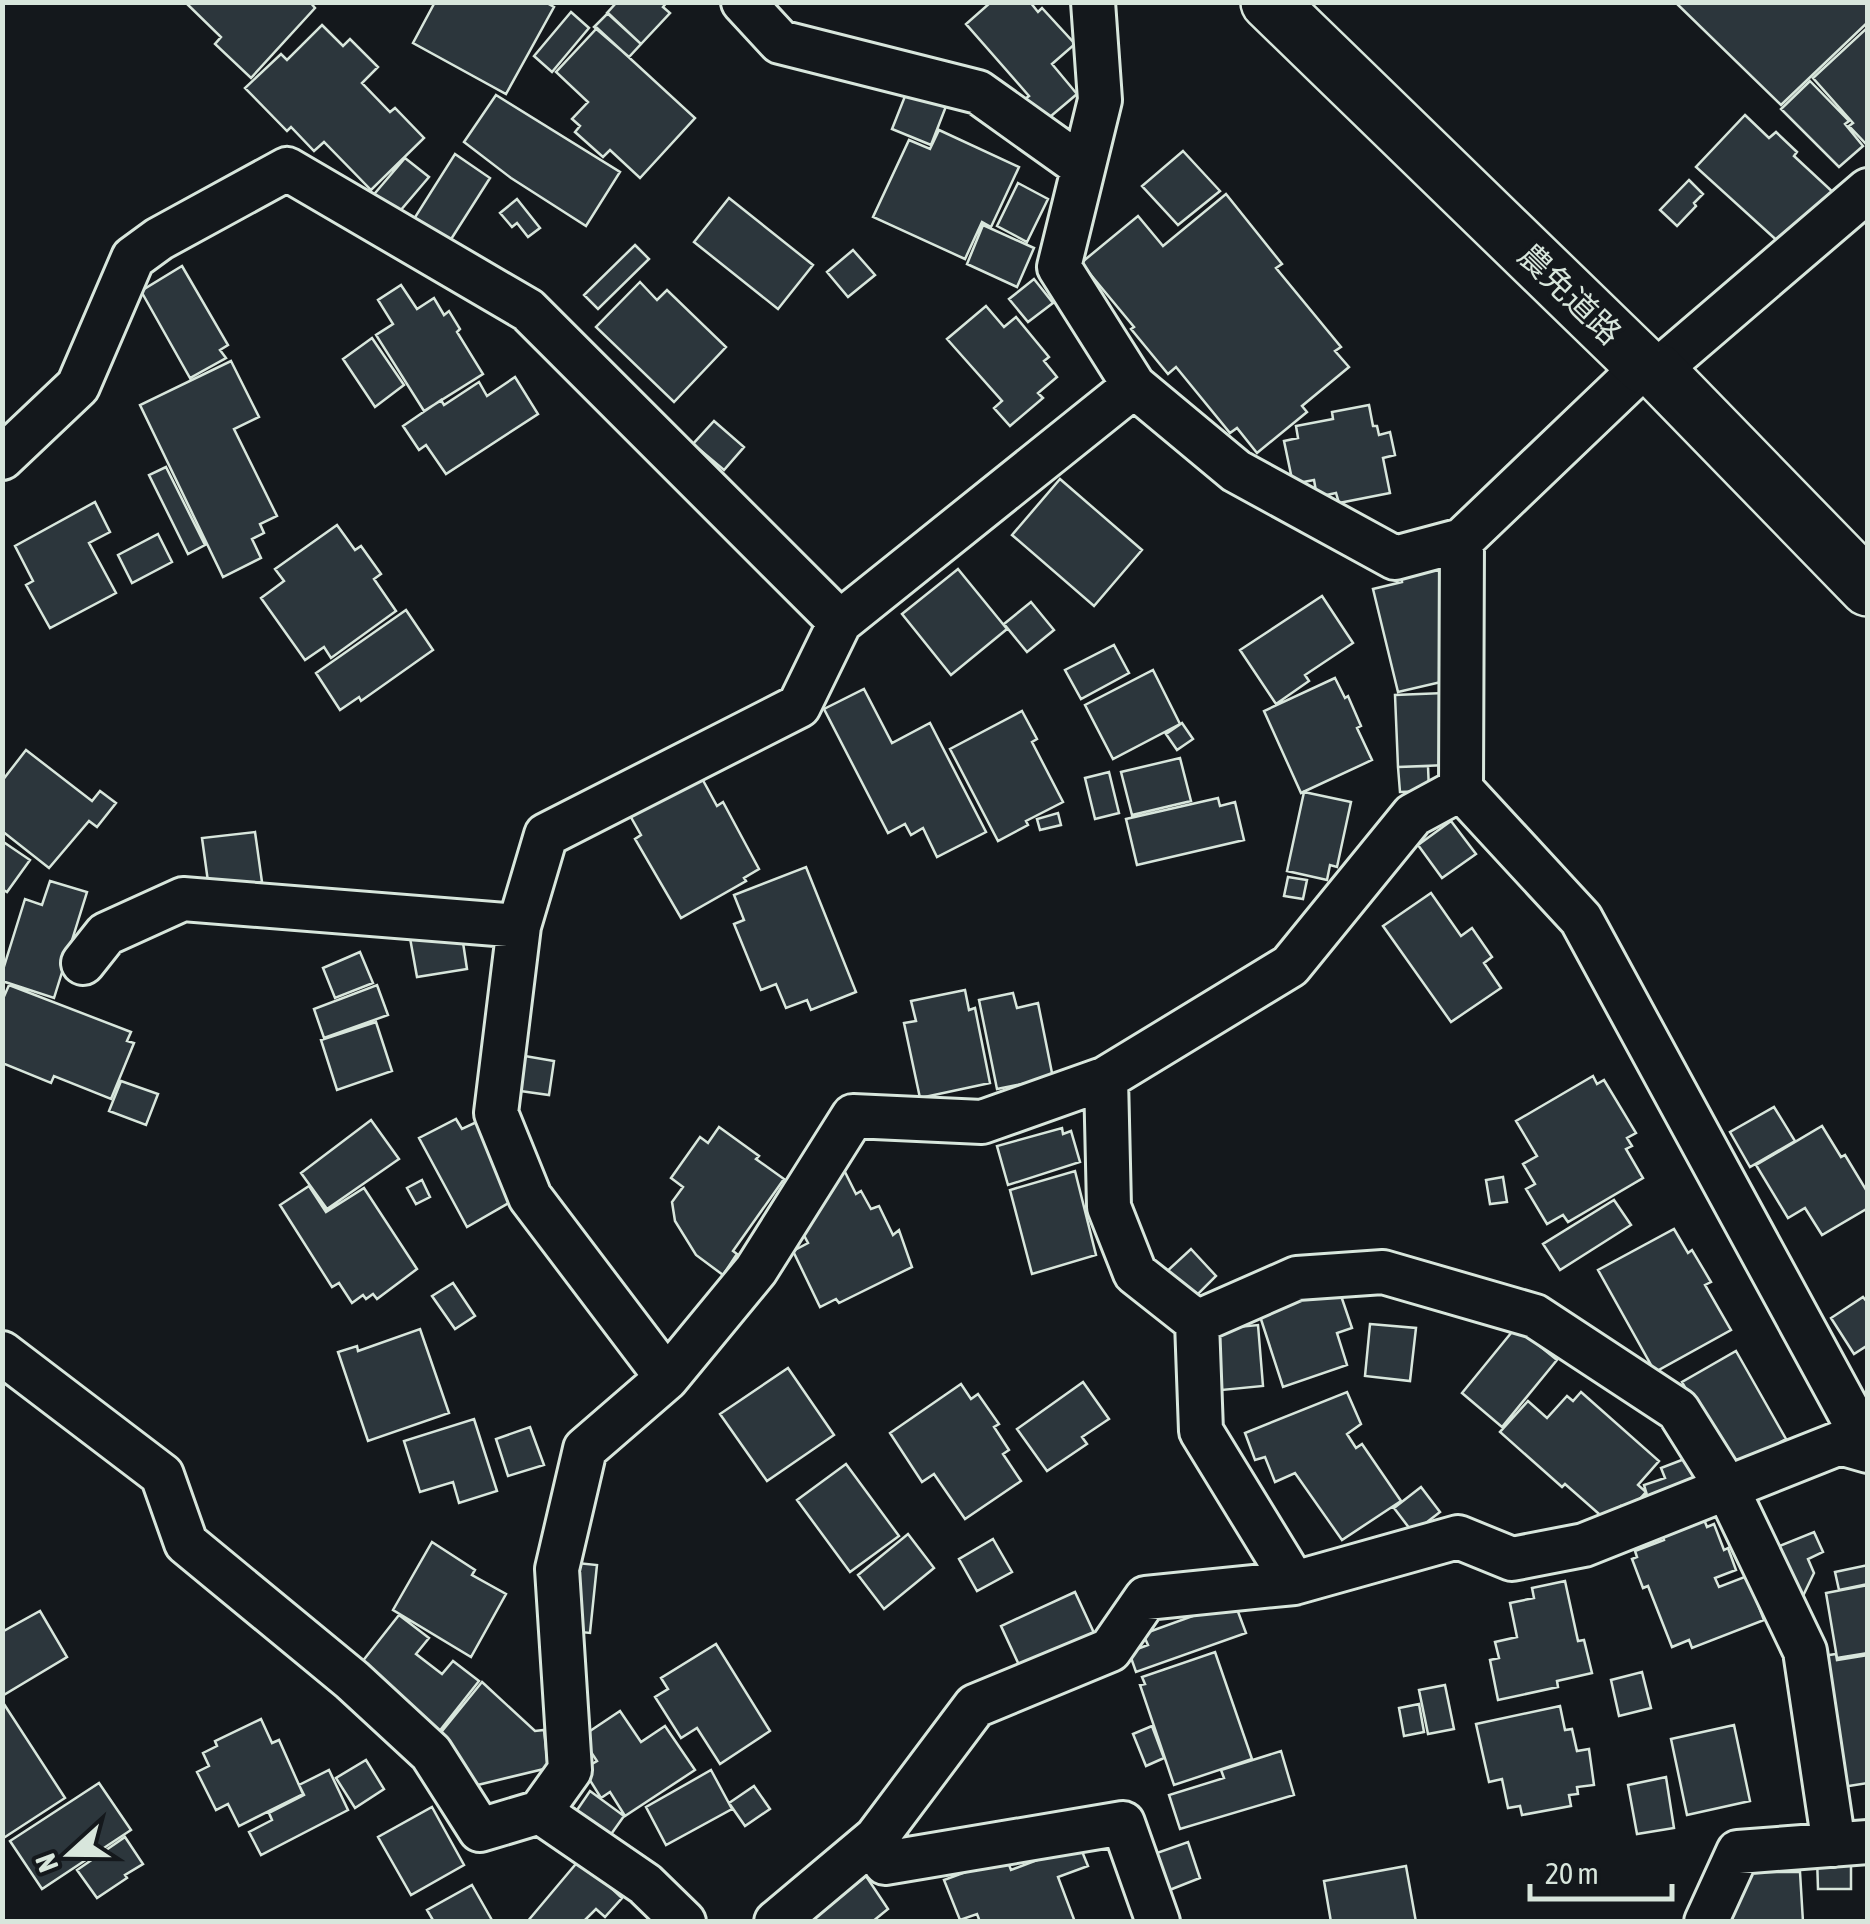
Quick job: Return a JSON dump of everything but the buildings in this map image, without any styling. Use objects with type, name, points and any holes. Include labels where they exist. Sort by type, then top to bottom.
[{"type":"street","points":[[743,2],[780,42],[978,92],[1083,167]]},
{"type":"street","points":[[1092,2],[1100,100],[1059,267],[1134,386],[1236,471],[1395,558],[1462,540],[1650,369],[1868,190]]},
{"type":"street","name":"農免道路","points":[[1269,2],[1650,369],[1868,588]]},
{"type":"street","points":[[2,458],[78,386],[133,258],[159,238],[286,169],[528,310],[840,622]]},
{"type":"street","points":[[667,1378],[530,1198],[496,1113],[519,926],[546,835],[799,706],[840,622],[1134,386]]},
{"type":"street","points":[[1462,540],[1461,790],[1582,919],[1868,1449]]},
{"type":"street","points":[[2,1353],[162,1475],[186,1542],[352,1680],[431,1753],[480,1830],[540,1812],[570,1770],[557,1569],[585,1449],[667,1378],[756,1270],[853,1116],[982,1122],[1106,1078],[1290,966],[1414,815],[1461,790]]},
{"type":"street","points":[[83,963],[106,934],[183,899],[519,926]]},
{"type":"street","points":[[1106,1078],[1109,1206],[1136,1273],[1197,1322],[1201,1431],[1294,1583]]},
{"type":"street","points":[[1197,1322],[1297,1278],[1383,1272],[1535,1316],[1678,1410],[1727,1488],[1805,1651],[1851,1844],[1738,1852],[1706,1922]]},
{"type":"street","points":[[776,1922],[876,1838],[975,1706],[1110,1650],[1146,1598],[1294,1583],[1458,1537],[1512,1559],[1584,1545],[1840,1443],[1868,1449]]},
{"type":"street","points":[[540,1812],[645,1884],[684,1922]]},
{"type":"street","points":[[876,1838],[885,1863],[1124,1823],[1158,1922]]}]
